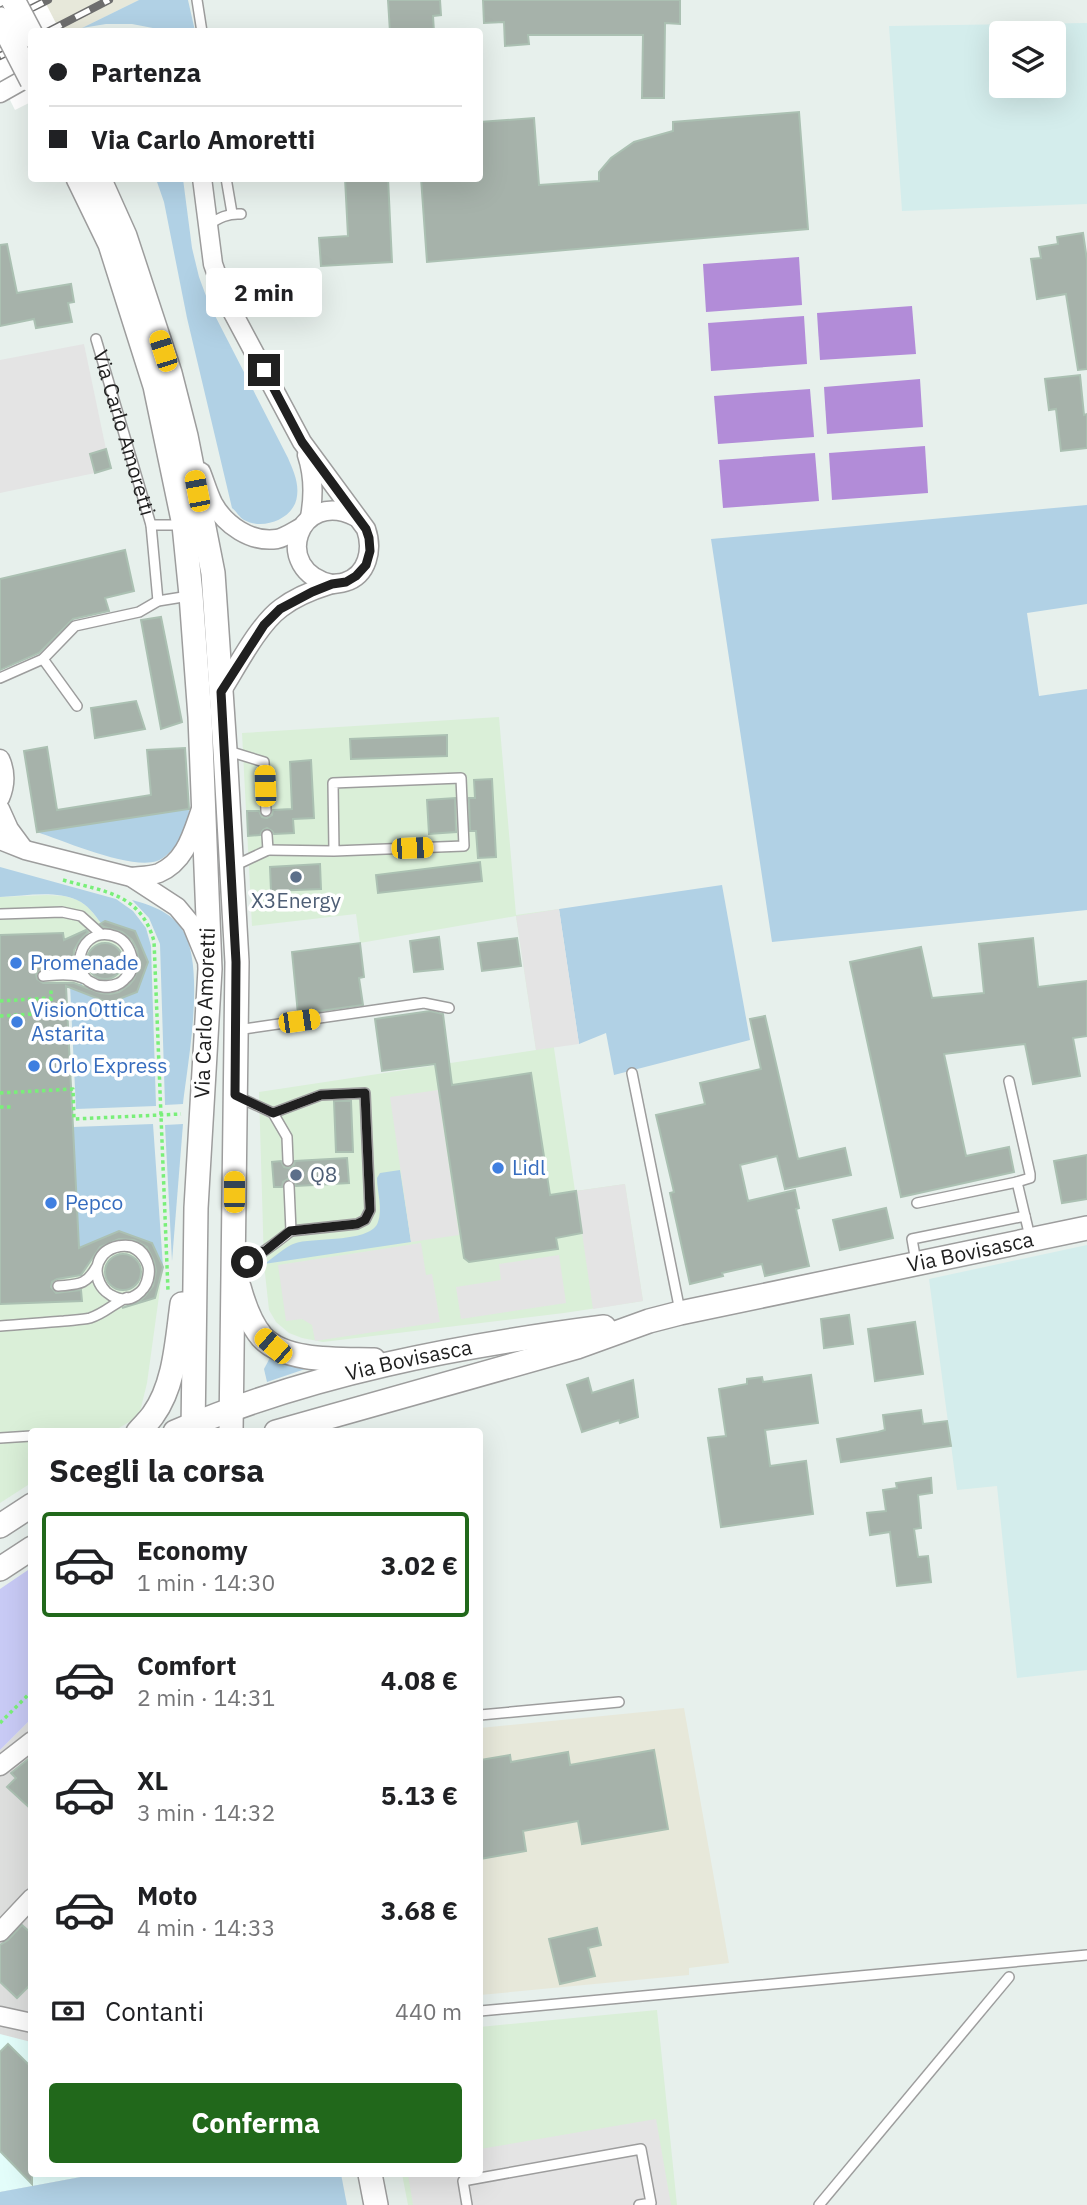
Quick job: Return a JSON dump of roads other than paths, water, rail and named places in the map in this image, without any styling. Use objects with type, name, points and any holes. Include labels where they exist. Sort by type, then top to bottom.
[{"type":"street","points":[[13,0],[28,28]]},
{"type":"street","points":[[0,19],[28,73]]},
{"type":"street","points":[[0,93],[28,77]]},
{"type":"street","name":"Via Carlo Amoretti","points":[[80,182],[110,244],[155,386],[184,525],[191,596],[200,717],[210,969],[187,1428]]},
{"type":"street","name":"Via Carlo Amoretti","points":[[101,182],[125,236],[170,373],[186,436],[213,573],[236,962],[231,1420]]},
{"type":"street","points":[[203,182],[214,264],[225,298],[302,442],[366,529],[370,551],[366,565],[356,576],[346,582],[312,592],[280,609],[264,625],[221,692]]},
{"type":"street","name":"Via Carlo Amoretti","points":[[186,436],[214,505],[235,528],[247,536],[262,540],[280,539],[319,512],[331,509],[356,517]]},
{"type":"street","points":[[302,442],[312,470],[314,490],[306,522],[297,538],[297,553],[309,574],[321,582],[332,584]]},
{"type":"street","points":[[0,759],[4,768],[5,787],[0,798]]},
{"type":"street","points":[[131,877],[157,873],[176,862],[189,845],[202,803]]},
{"type":"street","points":[[0,809],[9,829],[25,850]]},
{"type":"street","points":[[0,840],[25,850],[131,877],[177,907],[192,925],[210,969]]},
{"type":"street","points":[[142,1428],[153,1415],[171,1373],[197,1208]]},
{"type":"street","name":"Via Bovisasca","points":[[290,1428],[577,1347],[649,1321],[680,1313],[1087,1227]]},
{"type":"street","points":[[233,1267],[247,1313],[262,1337],[273,1346],[298,1355],[318,1358],[398,1361]]},
{"type":"street","name":"Via Bovisasca","points":[[192,1428],[231,1420],[277,1394],[398,1361],[649,1321]]},
{"type":"street","points":[[1,1524],[28,1507]]},
{"type":"street","points":[[0,1569],[28,1551]]},
{"type":"street","points":[[0,1766],[28,1744]]},
{"type":"street","points":[[0,1932],[28,1902]]},
{"type":"street","points":[[0,2017],[28,2022]]},
{"type":"street","points":[[371,2177],[376,2205]]},
{"type":"lane","points":[[197,0],[201,28]]},
{"type":"lane","points":[[208,225],[220,217],[237,214],[227,182]]},
{"type":"lane","name":"Via Carlo Amoretti","points":[[96,340],[150,525],[158,601]]},
{"type":"lane","name":"Via Carlo Amoretti","points":[[150,525],[184,525]]},
{"type":"lane","points":[[0,678],[43,659],[75,626],[139,612],[158,601],[191,596]]},
{"type":"lane","points":[[43,659],[77,706]]},
{"type":"lane","points":[[225,750],[264,762],[266,811]]},
{"type":"lane","points":[[232,867],[268,850],[334,852],[464,846],[461,778],[333,783],[334,852]]},
{"type":"lane","points":[[267,835],[268,850]]},
{"type":"lane","points":[[0,914],[62,912],[81,916],[124,942],[131,956],[129,972],[121,982],[102,987],[70,975],[43,976]]},
{"type":"lane","points":[[90,982],[79,965],[79,957],[87,942],[109,935]]},
{"type":"lane","points":[[236,1031],[424,1003],[449,1009]]},
{"type":"lane","points":[[632,1073],[680,1313]]},
{"type":"lane","points":[[917,1203],[1030,1178],[1009,1081]]},
{"type":"lane","points":[[233,1267],[265,1251],[290,1231],[357,1224],[365,1220],[370,1210],[365,1093],[321,1095],[273,1113]]},
{"type":"lane","points":[[235,1095],[273,1113],[287,1137],[288,1161]]},
{"type":"lane","points":[[1017,1182],[1031,1239]]},
{"type":"lane","points":[[289,1186],[290,1231]]},
{"type":"lane","points":[[916,1262],[912,1239],[1025,1216]]},
{"type":"lane","points":[[0,1326],[89,1318],[139,1293],[149,1279],[149,1270],[144,1255],[122,1245],[106,1251],[86,1282],[58,1286]]},
{"type":"lane","points":[[97,1265],[98,1282],[108,1294],[125,1298]]},
{"type":"lane","points":[[0,1438],[28,1436]]},
{"type":"lane","points":[[483,1715],[619,1702]]},
{"type":"lane","points":[[483,2011],[1087,1955]]},
{"type":"lane","points":[[819,2205],[1009,1977]]},
{"type":"lane","points":[[467,2205],[463,2181],[641,2149],[651,2203],[639,2205]]},
{"type":"railway","points":[[0,11],[23,0]]},
{"type":"railway","points":[[0,24],[48,0]]},
{"type":"railway","points":[[55,28],[109,0]]},
{"type":"railway","points":[[0,56],[28,42]]},
{"type":"place","name":"X3Energy","points":[[296,877]]},
{"type":"place","name":"Promenade","points":[[16,963]]},
{"type":"place","name":"VisionOttica Astarita","points":[[17,1022]]},
{"type":"place","name":"Orlo Express","points":[[34,1066]]},
{"type":"place","name":"Lidl","points":[[498,1168]]},
{"type":"place","name":"Q8","points":[[296,1175]]},
{"type":"place","name":"Pepco","points":[[51,1203]]}]
